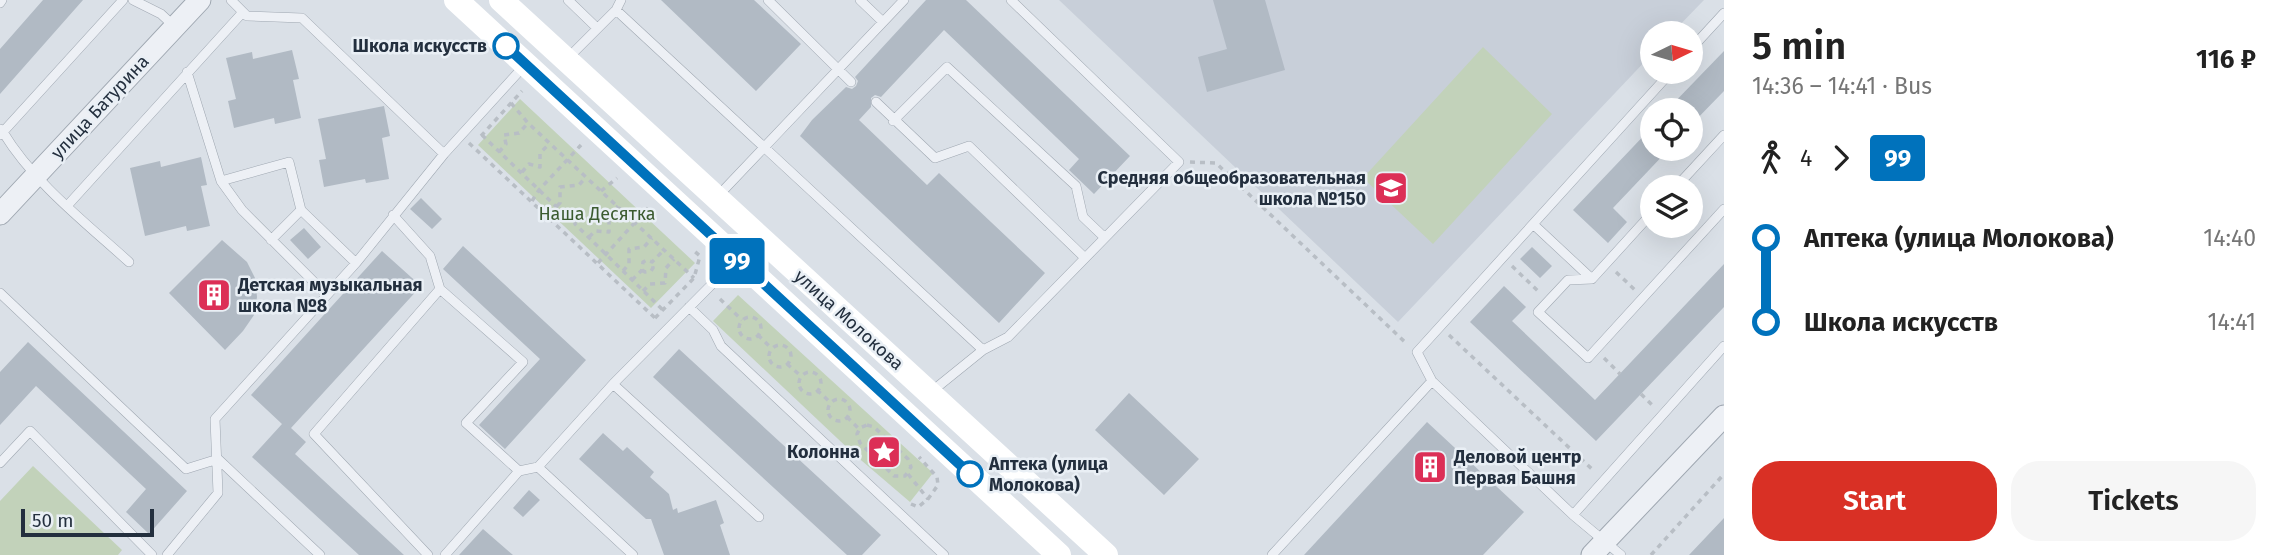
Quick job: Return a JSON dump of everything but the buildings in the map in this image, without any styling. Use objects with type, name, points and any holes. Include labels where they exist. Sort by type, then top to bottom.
[{"type":"main road","name":"улица Молокова","points":[[456,0],[1059,555]]},
{"type":"main road","name":"улица Молокова","points":[[500,0],[1106,555]]},
{"type":"street","name":"улица Батурина","points":[[0,214],[200,0]]},
{"type":"street","points":[[1606,550],[1724,415]]},
{"type":"lane","points":[[123,0],[1,132],[67,206],[129,262]]},
{"type":"lane","points":[[133,0],[161,13],[175,27]]},
{"type":"lane","points":[[231,0],[247,16],[303,18],[444,154]]},
{"type":"lane","points":[[568,0],[597,28]]},
{"type":"lane","points":[[566,61],[616,9],[621,0]]},
{"type":"lane","points":[[768,0],[851,82]]},
{"type":"lane","points":[[860,0],[883,22]]},
{"type":"lane","points":[[716,198],[904,0]]},
{"type":"lane","points":[[930,394],[983,350],[1008,337],[1179,162],[1011,0]]},
{"type":"lane","points":[[616,9],[983,350]]},
{"type":"lane","points":[[67,206],[243,12]]},
{"type":"lane","points":[[1703,36],[1724,13]]},
{"type":"lane","points":[[167,555],[218,493],[215,419],[356,263],[444,154],[526,64]]},
{"type":"lane","points":[[894,121],[947,67],[1076,186],[1083,217],[1104,237]]},
{"type":"lane","points":[[187,72],[221,181],[242,210],[326,294]]},
{"type":"lane","points":[[1606,550],[1573,515],[1432,381],[1416,352],[1660,84]]},
{"type":"lane","points":[[876,102],[935,158],[969,146],[1084,257]]},
{"type":"lane","points":[[1687,175],[1724,135]]},
{"type":"lane","points":[[221,181],[289,162],[301,210],[356,263]]},
{"type":"lane","points":[[1640,226],[1592,279],[1568,280],[1538,313],[1588,358],[1724,209]]},
{"type":"lane","points":[[271,240],[301,210]]},
{"type":"lane","points":[[393,215],[430,256],[440,289],[523,362],[466,423],[519,471]]},
{"type":"lane","points":[[1533,224],[1592,279]]},
{"type":"lane","points":[[445,555],[519,471],[538,467],[613,384],[736,260]]},
{"type":"lane","points":[[428,555],[314,434],[440,289]]},
{"type":"lane","points":[[0,293],[186,468],[218,459]]},
{"type":"lane","points":[[689,307],[713,330],[721,346],[944,555]]},
{"type":"lane","points":[[1573,515],[1724,346]]},
{"type":"lane","points":[[1272,555],[1432,381]]},
{"type":"lane","points":[[613,384],[759,517]]},
{"type":"lane","points":[[0,463],[30,431],[152,555]]},
{"type":"lane","points":[[218,459],[320,555]]},
{"type":"lane","points":[[538,467],[633,555]]},
{"type":"path","points":[[470,144],[482,135],[522,91]]},
{"type":"path","points":[[511,103],[694,278]]},
{"type":"path","points":[[499,152],[506,144],[504,135],[519,133],[528,122]]},
{"type":"path","points":[[482,135],[568,218],[575,219],[575,224],[663,310]]},
{"type":"path","points":[[457,139],[470,144],[655,318],[662,335]]},
{"type":"path","points":[[522,172],[529,164],[540,167],[540,153],[550,143]]},
{"type":"path","points":[[532,201],[581,145]]},
{"type":"path","points":[[1179,162],[1216,163],[1416,352]]},
{"type":"path","points":[[556,207],[560,204],[560,187],[579,185],[586,177]]},
{"type":"path","points":[[601,191],[617,178]]},
{"type":"path","points":[[589,237],[595,231],[609,232],[609,216],[618,206]]},
{"type":"path","points":[[597,264],[648,208]]},
{"type":"path","points":[[623,271],[629,264],[629,249],[644,247],[652,238]]},
{"type":"path","points":[[642,270],[651,271],[652,262],[664,249]]},
{"type":"path","points":[[655,318],[694,278],[700,256]]},
{"type":"path","points":[[1503,257],[1549,301]]},
{"type":"path","points":[[643,291],[650,284],[665,284],[666,268],[674,259]]},
{"type":"path","points":[[632,280],[642,270],[643,262],[652,262]]},
{"type":"path","points":[[1606,263],[1643,298]]},
{"type":"path","points":[[720,299],[742,320]]},
{"type":"path","points":[[749,317],[759,321],[761,328],[758,335],[749,338],[743,335],[740,329],[742,320],[749,317]]},
{"type":"path","points":[[1440,326],[1604,480]]},
{"type":"path","points":[[737,341],[743,335]]},
{"type":"path","points":[[758,335],[772,349]]},
{"type":"path","points":[[787,348],[795,339]]},
{"type":"path","points":[[778,345],[787,348],[791,356],[788,364],[781,367],[773,364],[769,357],[772,349],[778,345]]},
{"type":"path","points":[[1596,350],[1620,374]]},
{"type":"path","points":[[767,370],[773,364]]},
{"type":"path","points":[[788,364],[801,376]]},
{"type":"path","points":[[816,374],[825,366]]},
{"type":"path","points":[[808,372],[816,374],[820,383],[817,390],[811,393],[803,391],[799,384],[801,376],[808,372]]},
{"type":"path","points":[[817,390],[831,403]]},
{"type":"path","points":[[797,397],[803,391]]},
{"type":"path","points":[[846,402],[854,394]]},
{"type":"path","points":[[837,399],[846,402],[850,410],[847,417],[840,421],[832,418],[828,411],[831,403],[837,399]]},
{"type":"path","points":[[847,417],[859,429]]},
{"type":"path","points":[[826,425],[832,418]]},
{"type":"path","points":[[876,429],[884,421]]},
{"type":"path","points":[[867,425],[876,429],[906,457],[911,467],[908,474],[901,477],[892,474],[863,446],[857,437],[859,429],[867,425]]},
{"type":"path","points":[[856,453],[863,446]]},
{"type":"path","points":[[906,457],[913,450]]},
{"type":"path","points":[[886,481],[892,474]]},
{"type":"path","points":[[908,474],[928,499]]},
{"type":"path","points":[[1651,555],[1724,474]]},
{"type":"shaded area","name":"Средняя общеобразовательная школа №150","points":[[1059,0],[1704,0],[1684,21],[1640,21],[1640,67],[1398,322]]},
{"type":"green space","points":[[1483,47],[1552,114],[1433,244],[1363,178]]},
{"type":"green space","name":"Наша Десятка","points":[[520,99],[695,263],[651,308],[478,145]]},
{"type":"green space","points":[[738,295],[933,473],[910,502],[855,455],[713,321]]},
{"type":"green space","points":[[33,466],[122,550],[118,555],[0,555],[0,501]]},
{"type":"bus line","name":"99","points":[[506,46],[970,474]]},
{"type":"place","name":"Школа искусств","points":[[506,46]]},
{"type":"place","name":"Средняя общеобразовательная школа №150","points":[[1391,188]]},
{"type":"place","name":"Детская музыкальная школа №8","points":[[214,295]]},
{"type":"place","name":"Колонна","points":[[884,452]]},
{"type":"place","name":"Деловой центр Первая Башня","points":[[1430,467]]},
{"type":"place","name":"Аптека (улица Молокова)","points":[[970,474]]}]
